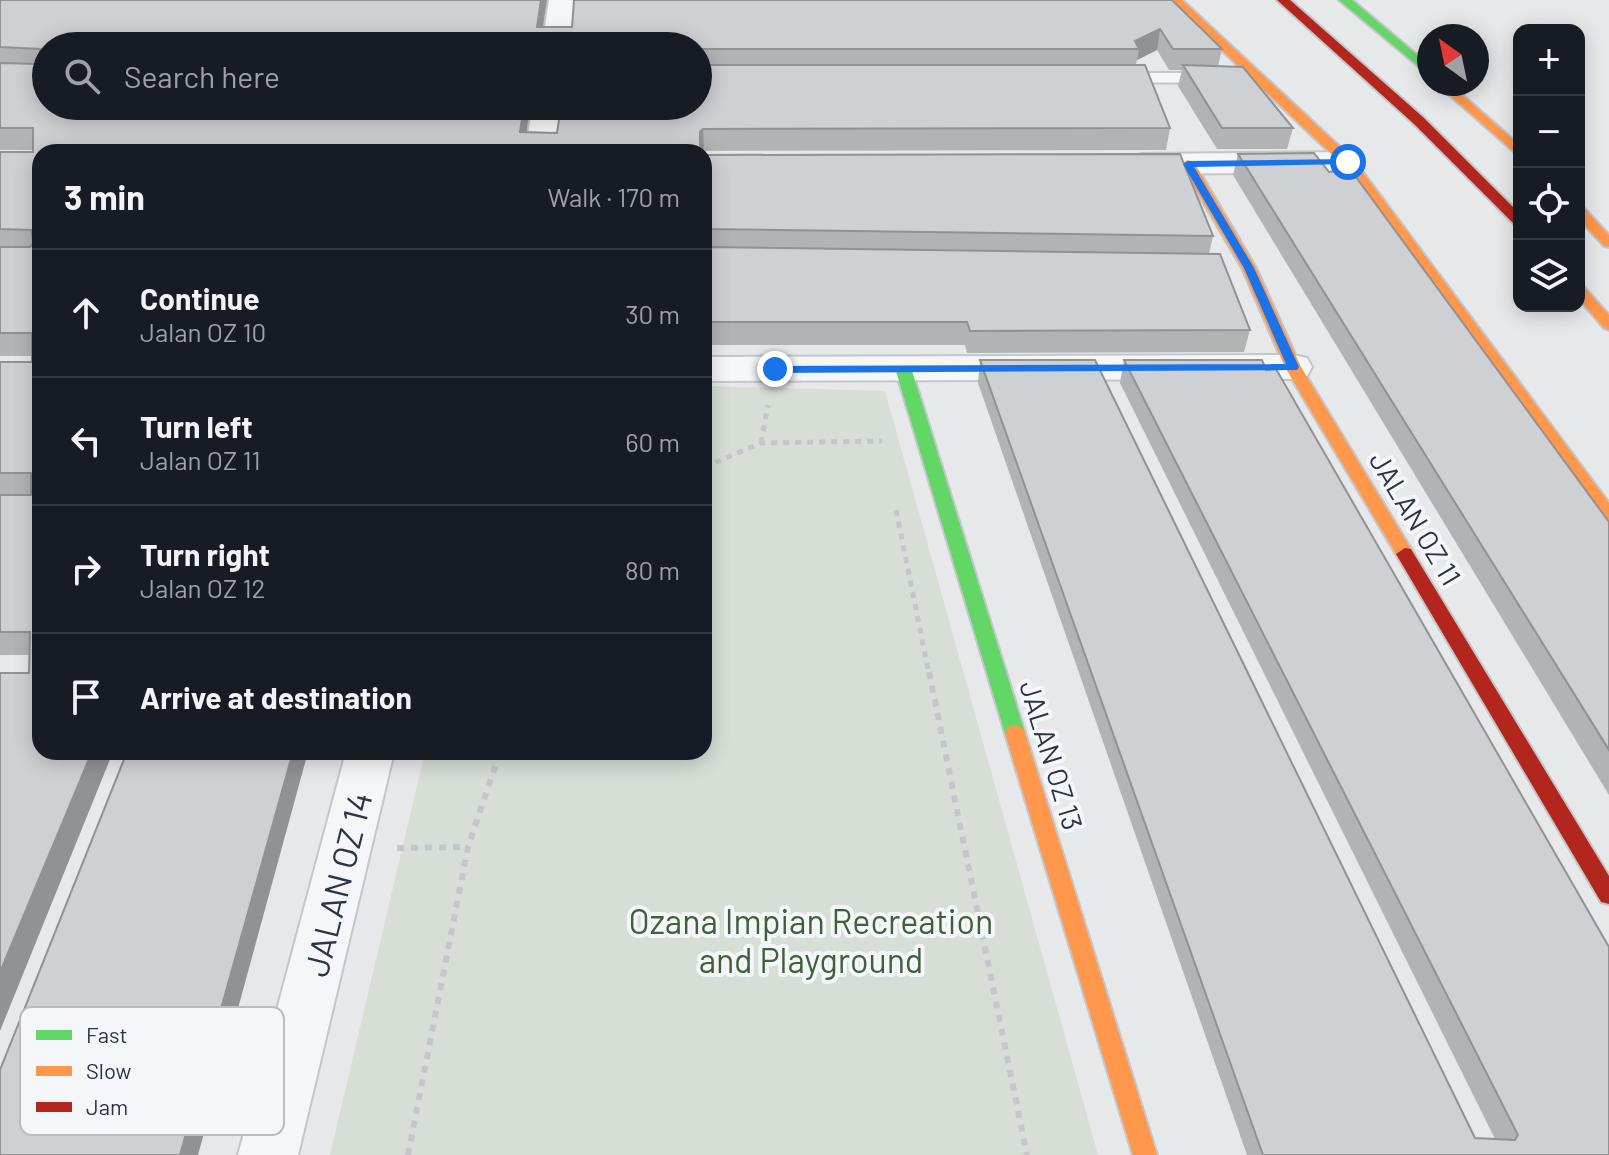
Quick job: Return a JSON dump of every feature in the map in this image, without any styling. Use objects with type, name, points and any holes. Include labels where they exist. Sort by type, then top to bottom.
[{"type":"street","points":[[559,32],[563,0]]},
{"type":"street","points":[[1175,0],[1348,162],[1609,516]]},
{"type":"street","points":[[1283,0],[1398,101],[1513,215]]},
{"type":"street","points":[[1345,0],[1417,61]]},
{"type":"street","points":[[1456,96],[1513,147]]},
{"type":"street","points":[[543,144],[546,120]]},
{"type":"street","points":[[1110,164],[1348,162]]},
{"type":"street","name":"JALAN OZ 11","points":[[1188,164],[1249,268],[1293,367],[1609,895]]},
{"type":"street","points":[[1585,217],[1609,243]]},
{"type":"street","points":[[1585,297],[1609,325]]},
{"type":"street","points":[[712,369],[904,371],[1106,383],[1293,367]]},
{"type":"street","name":"JALAN OZ 13","points":[[904,371],[1145,1155]]},
{"type":"street","name":"JALAN OZ 14","points":[[284,1092],[368,760]]},
{"type":"street","name":"JALAN OZ 14","points":[[268,1155],[273,1135]]},
{"type":"lane","points":[[1098,78],[1258,78]]},
{"type":"lane","points":[[1218,267],[1249,268]]},
{"type":"path","points":[[712,464],[761,443],[882,441],[885,457]]},
{"type":"path","points":[[895,503],[1027,1155]]},
{"type":"path","points":[[408,1155],[468,847],[497,760]]},
{"type":"path","points":[[346,849],[468,847]]},
{"type":"green space","name":"Ozana Impian Recreation and Playground","points":[[712,386],[885,391],[1098,1155],[330,1155],[423,760],[712,760]]},
{"type":"building","points":[[0,0],[541,0],[537,27],[572,27],[574,0],[1172,0],[1222,49],[1173,49],[1160,29],[1135,41],[1139,49],[712,49],[712,32],[32,32],[32,49],[0,47]]},
{"type":"building","points":[[0,63],[32,64],[32,120],[522,120],[520,132],[557,133],[559,120],[712,120],[712,65],[1145,65],[1170,128],[703,129],[700,144],[33,144],[33,128],[0,128]]},
{"type":"building","points":[[1183,65],[1243,67],[1293,128],[1222,128]]},
{"type":"building","points":[[0,152],[32,152],[32,230],[0,229]]},
{"type":"building","points":[[1314,153],[1329,172],[1350,169],[1609,522],[1609,750],[1238,154]]},
{"type":"building","points":[[1180,154],[1213,236],[712,229],[712,155]]},
{"type":"building","points":[[32,245],[32,333],[0,333],[0,247]]},
{"type":"building","points":[[712,247],[1220,254],[1250,330],[970,331],[967,322],[712,322]]},
{"type":"building","points":[[980,360],[1095,360],[1475,1138],[1515,1140],[1518,1135],[1124,360],[1262,360],[1266,370],[1276,369],[1609,947],[1609,1155],[1263,1155]]},
{"type":"building","points":[[0,362],[32,362],[32,760],[89,760],[0,972],[0,673],[29,673],[30,632],[0,632],[0,495],[31,495],[31,473],[0,473]]},
{"type":"building","points":[[124,760],[291,760],[221,1007],[25,1007]]},
{"type":"building","points":[[20,1020],[20,1135],[186,1135],[180,1155],[0,1155],[0,1070]]},
{"type":"traffic: fast","points":[[1345,0],[1417,61]]},
{"type":"traffic: fast","points":[[904,371],[1015,733]]},
{"type":"traffic: slow","points":[[1175,0],[1348,162],[1609,516]]},
{"type":"traffic: slow","points":[[1456,96],[1513,147]]},
{"type":"traffic: slow","points":[[1188,164],[1249,268],[1293,367],[1405,554]]},
{"type":"traffic: slow","points":[[1585,217],[1609,243]]},
{"type":"traffic: slow","points":[[1585,297],[1609,325]]},
{"type":"traffic: slow","points":[[1015,733],[1145,1155]]},
{"type":"traffic: jam","points":[[1283,0],[1419,121],[1513,215]]},
{"type":"traffic: jam","points":[[1405,554],[1609,895]]},
{"type":"route","points":[[775,369],[904,371],[1293,367],[1249,268],[1188,164],[1348,162]]}]
